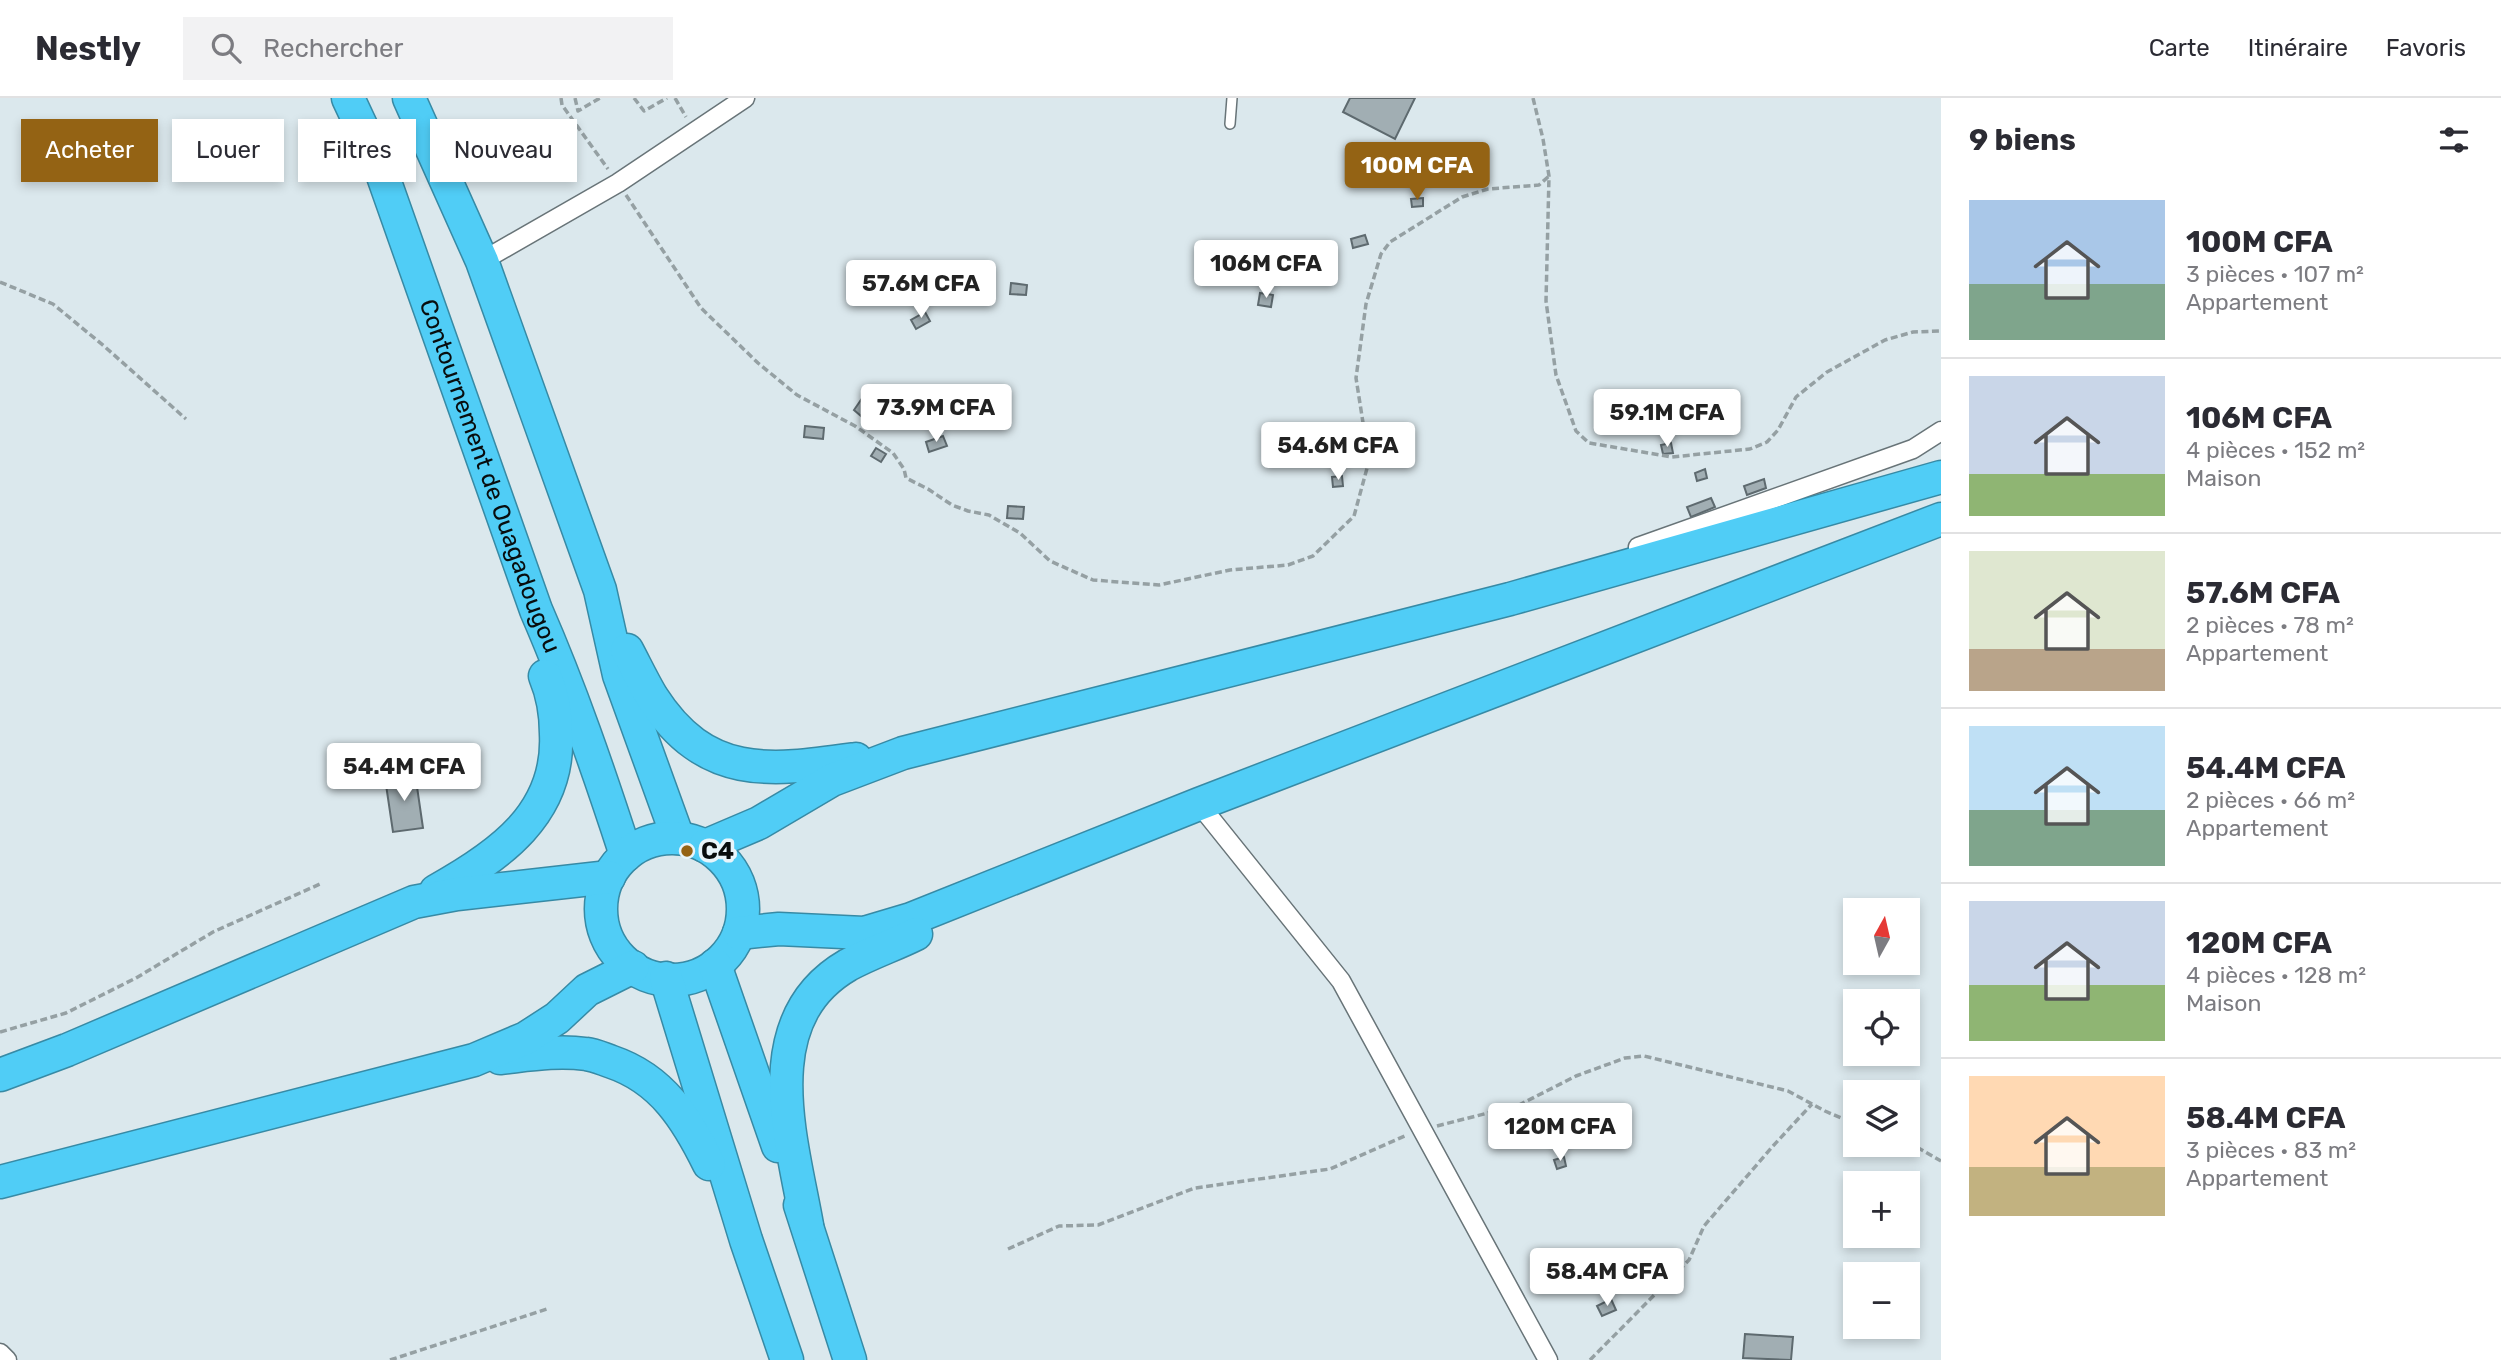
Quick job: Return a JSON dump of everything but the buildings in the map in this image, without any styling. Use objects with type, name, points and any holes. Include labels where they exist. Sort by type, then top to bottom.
[{"type":"highway","name":"Contournement de Ouagadougou","points":[[348,98],[378,162],[536,610],[563,671],[617,866]]},
{"type":"highway","points":[[409,98],[482,261],[600,590],[652,697],[673,725],[702,748],[736,765],[771,768],[903,753]]},
{"type":"highway","points":[[600,590],[619,674],[691,842],[720,856],[740,887],[743,905],[739,933],[725,956],[715,965],[694,976],[658,978],[633,967],[613,947],[605,931],[601,913],[603,894],[617,866],[650,841],[691,842],[759,823],[832,780],[903,753],[1510,598],[1941,477]]},
{"type":"highway","points":[[739,933],[779,929],[864,933],[911,919],[1199,804],[1941,519]]},
{"type":"highway","points":[[0,1075],[67,1050],[414,902],[473,870],[501,849],[532,819],[548,789],[557,752],[555,709],[540,658],[536,610]]},
{"type":"highway","points":[[414,902],[617,866]]},
{"type":"highway","points":[[807,1225],[785,1094],[787,1055],[798,1019],[819,989],[847,966],[939,923],[995,887]]},
{"type":"highway","points":[[715,965],[807,1225],[850,1360]]},
{"type":"highway","points":[[0,1182],[474,1060],[526,1038],[557,1018],[587,990],[633,967]]},
{"type":"highway","points":[[666,978],[746,1240],[787,1360]]},
{"type":"highway","points":[[474,1060],[551,1052],[588,1054],[632,1069],[665,1094],[693,1132],[746,1240]]},
{"type":"street","points":[[482,261],[618,183],[745,98]]},
{"type":"street","points":[[1638,547],[1913,449],[1941,431]]},
{"type":"street","points":[[1199,804],[1342,981],[1548,1360]]},
{"type":"street","points":[[0,1353],[6,1360]]},
{"type":"lane","points":[[1230,124],[1232,98]]},
{"type":"path","points":[[561,98],[562,105],[618,183],[701,308],[758,363],[797,395],[855,426],[893,453],[904,469],[906,478],[951,505],[968,512],[989,515],[1020,533],[1051,561],[1093,580],[1159,585],[1230,570],[1288,565],[1313,556],[1354,516],[1369,461],[1356,378],[1366,304],[1381,254],[1390,243],[1462,197],[1488,189],[1539,185],[1549,176]]},
{"type":"path","points":[[575,98],[578,111],[600,98]]},
{"type":"path","points":[[634,98],[644,111],[667,98]]},
{"type":"path","points":[[1533,98],[1549,176],[1546,301],[1556,375],[1576,432],[1589,443],[1672,457],[1750,449],[1767,442],[1796,397],[1827,372],[1885,340],[1913,332],[1941,331]]},
{"type":"path","points":[[0,282],[53,304],[186,419]]},
{"type":"path","points":[[0,1032],[66,1013],[136,978],[213,932],[320,884]]},
{"type":"path","points":[[1590,1360],[1689,1260],[1704,1226],[1812,1104]]},
{"type":"path","points":[[1920,1149],[1941,1161]]},
{"type":"path","points":[[390,1360],[547,1309]]},
{"type":"place","name":"C4","points":[[687,851]]}]
